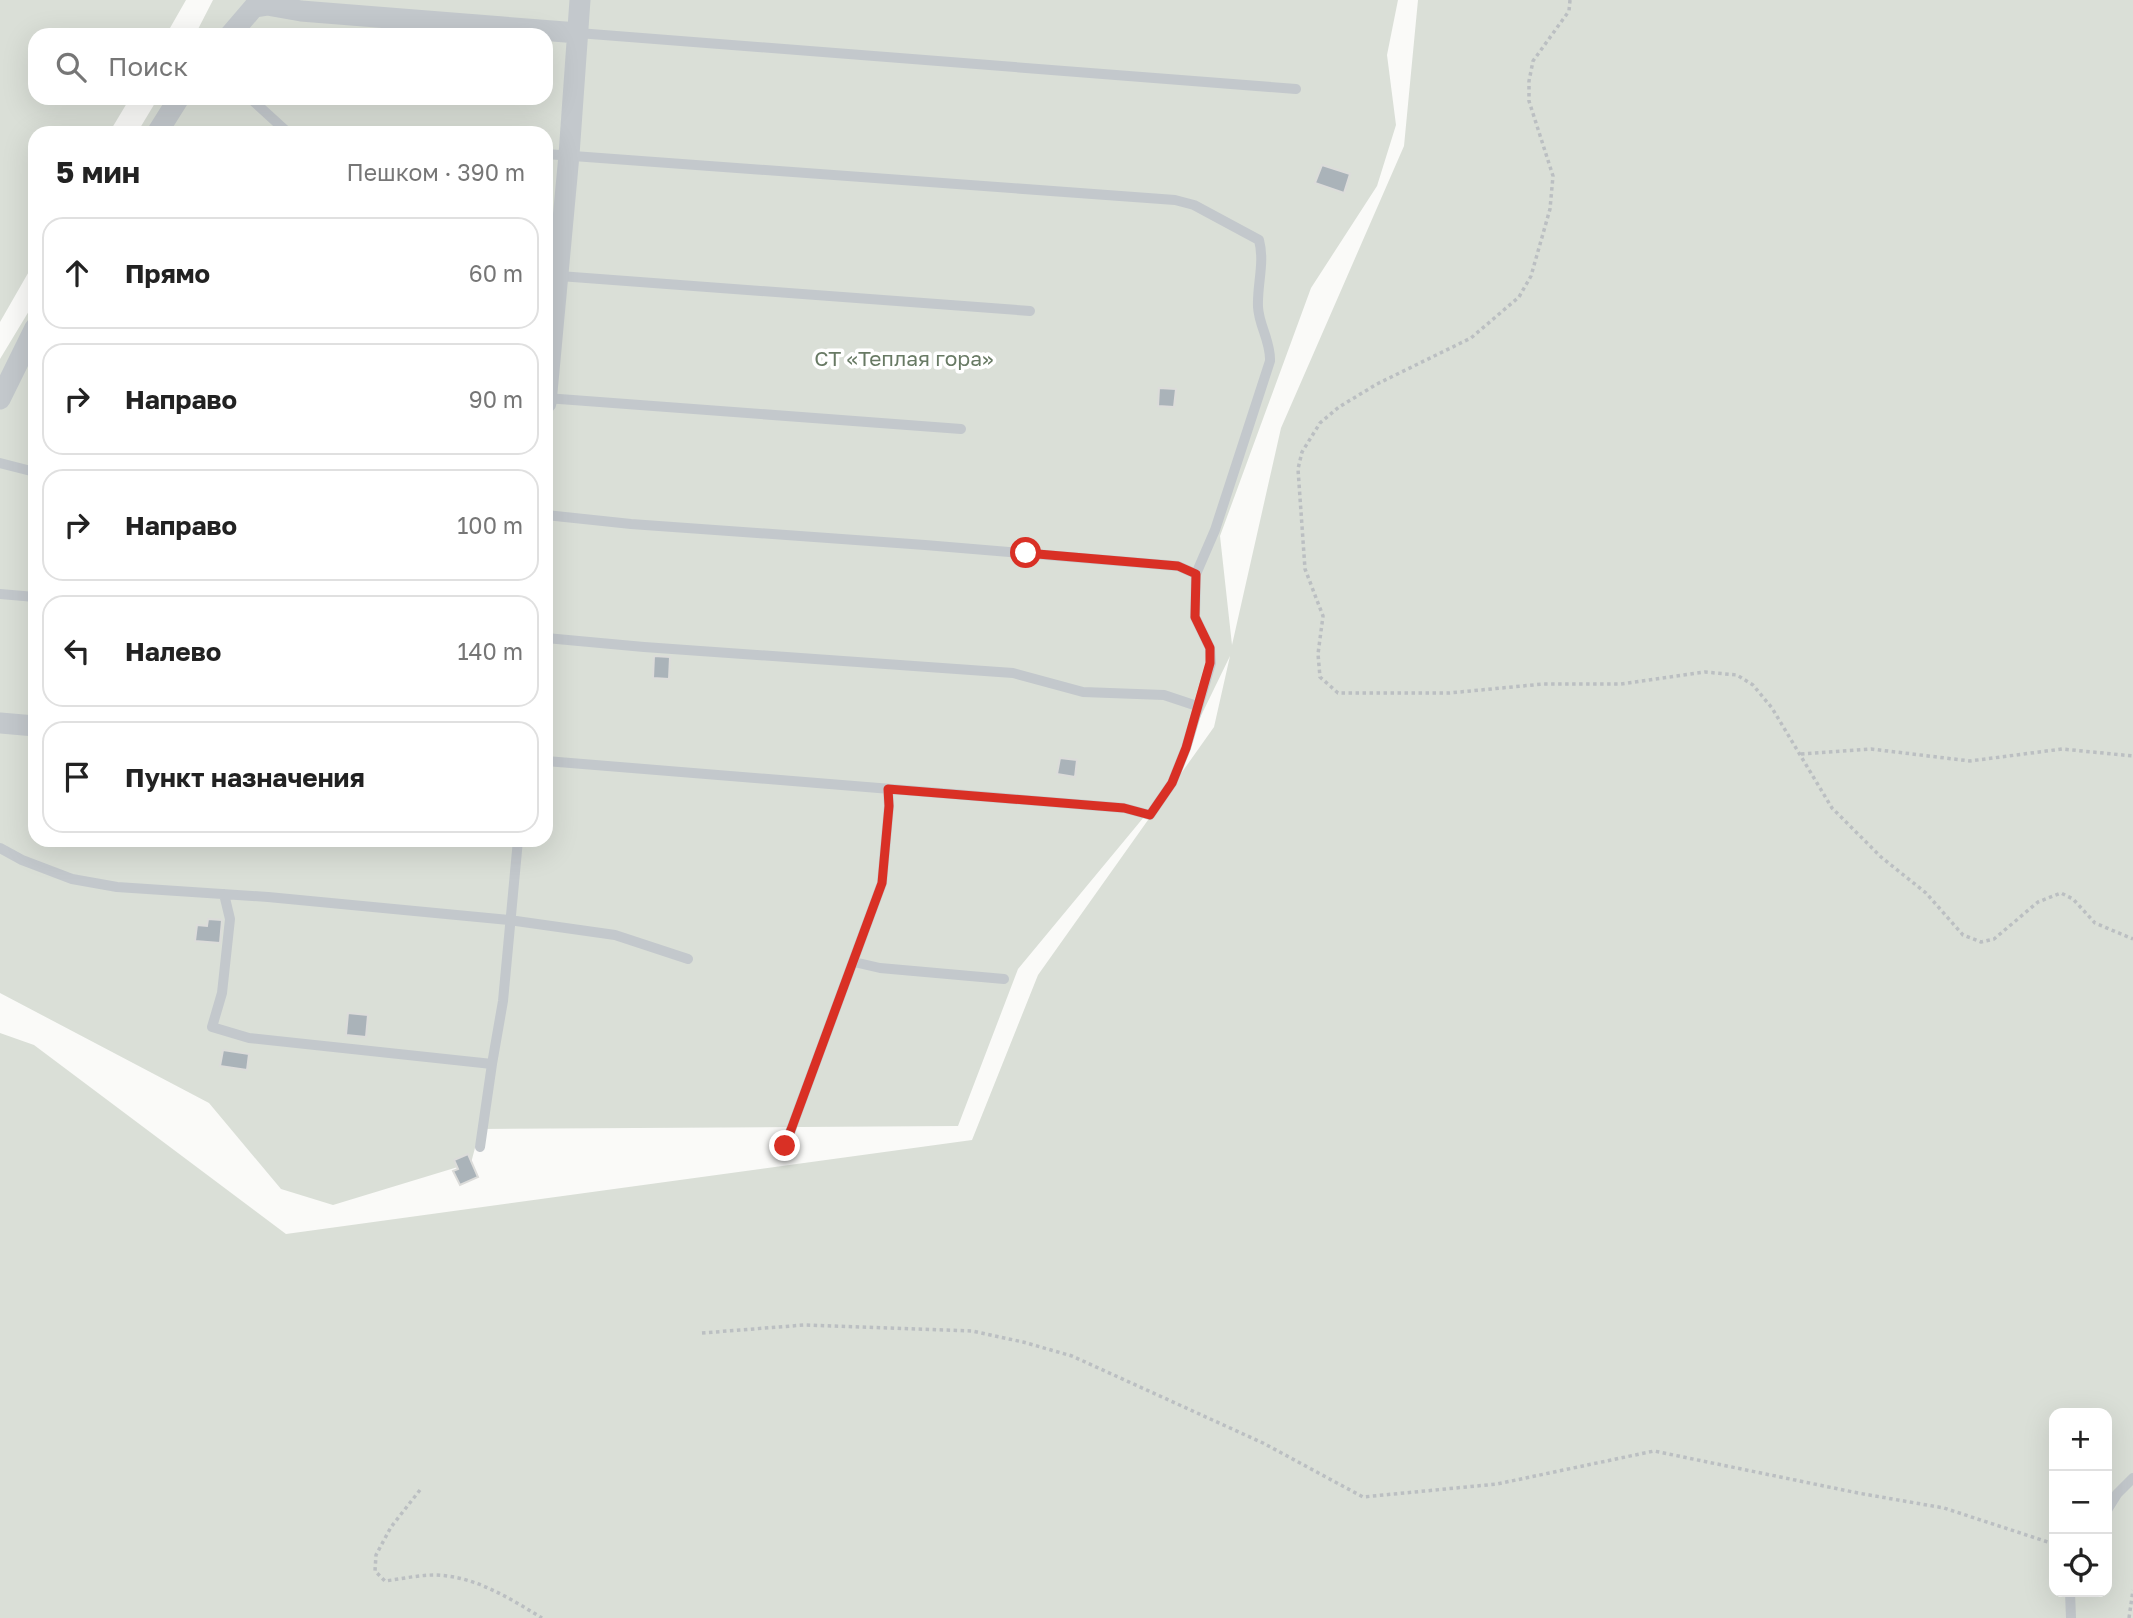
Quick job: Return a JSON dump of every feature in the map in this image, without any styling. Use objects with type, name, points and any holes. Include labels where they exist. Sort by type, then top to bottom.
[{"type":"street","points":[[553,268],[569,155],[580,0]]},
{"type":"street","points":[[236,28],[254,7],[267,5],[518,28]]},
{"type":"street","points":[[553,31],[578,33]]},
{"type":"street","points":[[161,126],[175,105]]},
{"type":"street","points":[[0,399],[28,342]]},
{"type":"street","points":[[0,723],[28,725]]},
{"type":"lane","points":[[578,33],[1296,89]]},
{"type":"lane","points":[[258,105],[281,126]]},
{"type":"lane","points":[[553,154],[1175,200],[1194,205],[1259,240],[1263,254],[1258,307],[1270,350],[1270,361],[1215,530],[1196,574],[1195,617],[1210,648],[1210,663],[1186,748],[1172,783],[1150,815],[1124,808],[553,762]]},
{"type":"lane","points":[[553,275],[1030,311]]},
{"type":"lane","points":[[553,400],[961,429]]},
{"type":"lane","points":[[0,463],[28,470]]},
{"type":"lane","points":[[553,515],[631,524],[1178,566],[1196,574]]},
{"type":"lane","points":[[0,594],[28,596]]},
{"type":"lane","points":[[553,639],[1013,673],[1083,692],[1164,695],[1196,706]]},
{"type":"lane","points":[[785,1146],[882,883],[888,789]]},
{"type":"lane","points":[[480,1147],[503,1001],[517,847]]},
{"type":"lane","points":[[0,848],[22,860],[72,879],[117,887],[509,920],[615,935],[688,959]]},
{"type":"lane","points":[[224,894],[230,919],[222,993],[212,1027],[248,1038],[492,1064]]},
{"type":"lane","points":[[854,962],[880,968],[1004,979]]},
{"type":"lane","points":[[2112,1502],[2133,1478]]},
{"type":"lane","points":[[2070,1597],[2071,1618]]},
{"type":"path","points":[[1570,0],[1569,11],[1533,61],[1529,81],[1529,101],[1553,176],[1549,209],[1531,276],[1519,297],[1471,338],[1377,384],[1339,407],[1320,424],[1302,452],[1298,469],[1305,569],[1323,616],[1318,654],[1320,677],[1338,693],[1435,693],[1543,684],[1620,684],[1705,672],[1737,675],[1753,685],[1772,708],[1832,808],[1881,857],[1926,893],[1963,935],[1981,942],[1994,939],[2038,902],[2061,893],[2073,899],[2095,923],[2133,939]]},
{"type":"path","points":[[1800,754],[1871,749],[1970,761],[2063,749],[2133,756]]},
{"type":"path","points":[[702,1334],[804,1325],[972,1331],[1023,1342],[1072,1356],[1263,1443],[1363,1497],[1497,1484],[1654,1451],[1944,1508],[2049,1542]]},
{"type":"path","points":[[421,1490],[391,1527],[376,1555],[375,1571],[385,1581],[434,1575],[470,1581],[503,1595],[542,1618]]},
{"type":"path","points":[[2129,1618],[2133,1590]]},
{"type":"green space","points":[[0,0],[186,0],[170,28],[28,28],[28,105],[126,105],[113,126],[28,126],[28,273],[0,322]]},
{"type":"green space","name":"СТ «Теплая гора»","points":[[213,0],[1398,0],[1387,55],[1396,125],[1377,186],[1311,288],[1220,536],[1232,645],[1281,428],[1404,146],[1418,0],[2133,0],[2133,1618],[0,1618],[0,1033],[34,1045],[286,1234],[972,1140],[1038,975],[1214,727],[1230,656],[1163,794],[1018,969],[958,1126],[480,1129],[471,1163],[333,1205],[281,1189],[209,1103],[0,993],[0,359],[28,313],[28,847],[553,847],[553,126],[141,126],[154,105],[553,105],[553,28],[199,28]]},
{"type":"building","points":[[1322,165],[1350,174],[1344,193],[1315,183]]},
{"type":"building","points":[[1159,388],[1176,389],[1174,407],[1158,406]]},
{"type":"building","points":[[654,656],[670,657],[669,679],[653,678]]},
{"type":"building","points":[[1060,758],[1077,760],[1075,777],[1057,774]]},
{"type":"building","points":[[208,919],[222,920],[220,943],[195,941],[197,925],[207,926]]},
{"type":"building","points":[[348,1013],[368,1015],[366,1037],[346,1035]]},
{"type":"building","points":[[223,1050],[249,1054],[247,1070],[220,1066]]},
{"type":"building","points":[[468,1154],[478,1177],[460,1185],[453,1171],[458,1169],[454,1160]]},
{"type":"route","points":[[785,1146],[882,883],[888,789],[1124,808],[1150,815],[1172,783],[1186,748],[1210,663],[1210,648],[1195,617],[1196,574],[1178,566],[1026,553]]}]
